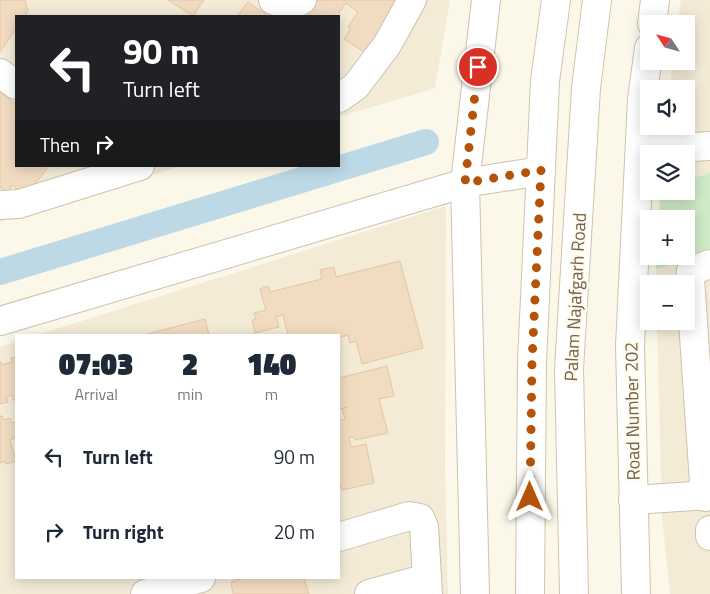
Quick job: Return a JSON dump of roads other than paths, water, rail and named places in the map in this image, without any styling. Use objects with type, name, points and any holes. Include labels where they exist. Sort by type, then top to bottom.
[{"type":"street","points":[[273,0],[290,7],[302,0]]},
{"type":"street","points":[[340,97],[356,86],[388,45],[412,0]]},
{"type":"street","points":[[475,594],[465,183],[486,0]]},
{"type":"street","points":[[530,594],[532,362],[545,81],[556,0]]},
{"type":"street","name":"Palam Najafgarh Road","points":[[574,594],[569,369],[586,88],[597,0]]},
{"type":"street","points":[[653,15],[655,0]]},
{"type":"street","name":"Road Number 202","points":[[640,145],[642,99],[646,70]]},
{"type":"street","points":[[0,74],[15,84]]},
{"type":"street","points":[[684,145],[710,142]]},
{"type":"street","name":"Road Number 202","points":[[636,594],[630,346],[640,150]]},
{"type":"street","points":[[0,205],[19,204],[137,167]]},
{"type":"street","points":[[0,321],[465,183],[541,170]]},
{"type":"street","points":[[633,500],[707,496],[690,278],[691,272],[710,264]]},
{"type":"street","points":[[340,537],[409,516],[420,518],[424,527],[427,586],[369,594]]},
{"type":"street","points":[[710,530],[710,536]]},
{"type":"street","points":[[145,594],[198,579]]},
{"type":"waterway","points":[[0,272],[426,142]]}]
